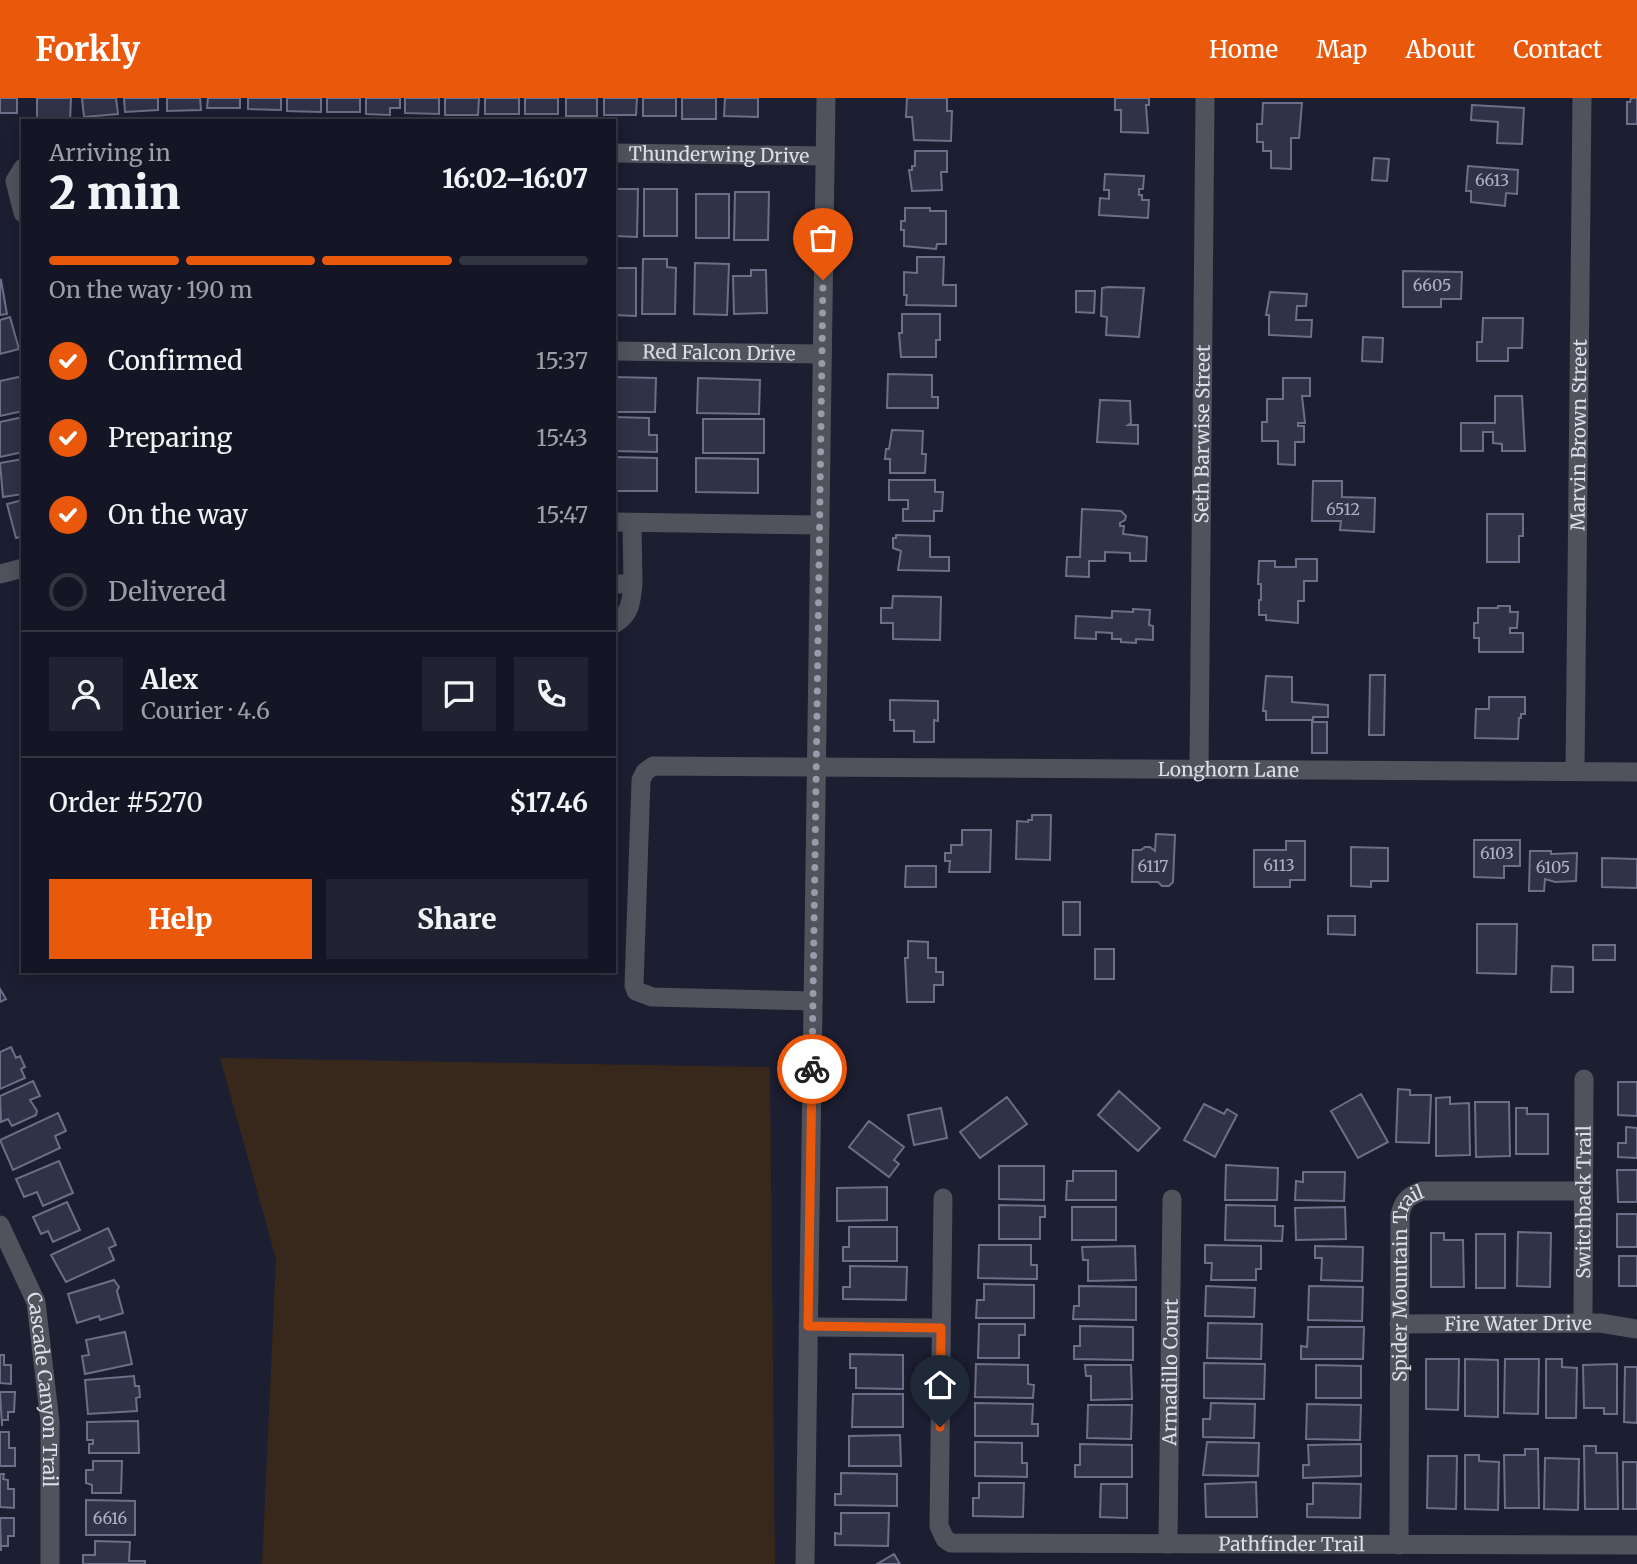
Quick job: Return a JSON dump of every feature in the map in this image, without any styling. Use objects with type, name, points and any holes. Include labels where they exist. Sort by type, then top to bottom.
[{"type":"street","points":[[805,1564],[826,98]]},
{"type":"street","name":"Seth Barwise Street","points":[[1199,770],[1205,98]]},
{"type":"street","name":"Marvin Brown Street","points":[[1575,771],[1582,98]]},
{"type":"street","name":"Thunderwing Drive","points":[[616,153],[825,156]]},
{"type":"street","points":[[21,170],[15,181],[21,205]]},
{"type":"street","name":"Red Falcon Drive","points":[[616,351],[822,354]]},
{"type":"street","points":[[616,623],[624,619],[630,607],[624,584],[623,522],[820,526]]},
{"type":"street","points":[[0,573],[21,568]]},
{"type":"street","name":"Longhorn Lane","points":[[813,1001],[652,997],[636,991],[641,780],[645,772],[653,766],[1637,772]]},
{"type":"street","name":"Switchback Trail","points":[[1583,1323],[1584,1079]]},
{"type":"street","name":"Spider Mountain Trail","points":[[1399,1545],[1400,1215],[1406,1199],[1422,1191],[1583,1191]]},
{"type":"street","points":[[808,1326],[941,1328],[943,1198]]},
{"type":"street","name":"Armadillo Court","points":[[1168,1545],[1172,1199]]},
{"type":"street","name":"Cascade Canyon Trail","points":[[0,1225],[36,1302],[50,1422],[50,1564]]},
{"type":"street","name":"Fire Water Drive","points":[[1399,1324],[1583,1323],[1637,1329]]},
{"type":"street","name":"Pathfinder Trail","points":[[941,1328],[939,1526],[945,1539],[951,1543],[1399,1545],[1547,1555],[1637,1545]]},
{"type":"shaded area","points":[[220,1058],[770,1067],[775,1564],[262,1564],[276,1259]]},
{"type":"building","points":[[0,98],[17,98],[17,113],[0,113]]},
{"type":"building","points":[[37,98],[71,98],[70,119],[37,119]]},
{"type":"building","points":[[82,98],[116,98],[118,114],[84,117]]},
{"type":"building","points":[[124,98],[158,98],[158,110],[125,112]]},
{"type":"building","points":[[167,98],[200,98],[201,110],[167,111]]},
{"type":"building","points":[[208,98],[240,98],[240,108],[207,108]]},
{"type":"building","points":[[248,98],[281,98],[281,110],[248,109]]},
{"type":"building","points":[[287,98],[321,98],[321,112],[287,111]]},
{"type":"building","points":[[327,98],[360,98],[360,112],[327,112]]},
{"type":"building","points":[[366,98],[400,98],[400,108],[390,108],[390,115],[366,114]]},
{"type":"building","points":[[405,98],[439,98],[439,114],[405,113]]},
{"type":"building","points":[[445,98],[479,98],[478,115],[445,115]]},
{"type":"building","points":[[485,98],[519,98],[519,114],[485,114]]},
{"type":"building","points":[[525,98],[558,98],[558,114],[525,114]]},
{"type":"building","points":[[566,98],[597,98],[597,116],[566,116]]},
{"type":"building","points":[[604,98],[637,98],[636,115],[604,115]]},
{"type":"building","points":[[643,98],[676,98],[676,116],[643,116]]},
{"type":"building","points":[[682,98],[716,98],[716,119],[682,119]]},
{"type":"building","points":[[725,98],[758,98],[758,117],[724,116]]},
{"type":"building","points":[[907,98],[947,98],[947,111],[952,111],[951,141],[914,140],[912,117],[906,117]]},
{"type":"building","points":[[1115,98],[1149,98],[1149,105],[1146,105],[1148,133],[1121,132],[1121,110],[1115,110]]},
{"type":"building","points":[[1631,98],[1637,98],[1637,124],[1627,124],[1627,102],[1630,102]]},
{"type":"building","points":[[1263,103],[1302,103],[1299,138],[1291,138],[1291,169],[1271,168],[1271,151],[1263,151],[1263,142],[1257,142],[1257,124],[1262,124]]},
{"type":"building","points":[[1472,105],[1524,108],[1522,144],[1497,143],[1498,122],[1471,120]]},
{"type":"building","points":[[915,151],[947,151],[947,172],[941,172],[942,190],[912,191],[909,170],[915,166]]},
{"type":"building","points":[[1374,158],[1389,159],[1387,181],[1372,180]]},
{"type":"building","points":[[1468,166],[1518,170],[1517,194],[1506,193],[1505,206],[1471,202],[1471,191],[1466,191]]},
{"type":"building","points":[[1105,174],[1144,176],[1143,189],[1139,189],[1139,195],[1142,195],[1142,200],[1149,200],[1148,218],[1099,215],[1100,198],[1109,199],[1109,190],[1104,190]]},
{"type":"building","points":[[616,189],[638,189],[637,237],[616,236]]},
{"type":"building","points":[[644,189],[677,189],[677,236],[644,236]]},
{"type":"building","points":[[735,192],[769,192],[768,240],[734,240]]},
{"type":"building","points":[[696,194],[729,194],[729,238],[696,238]]},
{"type":"building","points":[[905,208],[946,211],[946,244],[937,244],[936,249],[904,246],[901,221],[905,221]]},
{"type":"building","points":[[917,257],[944,257],[943,285],[956,285],[956,306],[906,305],[904,272],[917,273]]},
{"type":"building","points":[[643,259],[667,259],[667,267],[676,268],[675,314],[642,314]]},
{"type":"building","points":[[695,263],[729,264],[727,315],[694,314]]},
{"type":"building","points":[[616,268],[636,268],[636,316],[616,315]]},
{"type":"building","points":[[751,270],[766,270],[767,313],[734,314],[733,276],[751,276]]},
{"type":"building","points":[[1403,271],[1462,272],[1461,299],[1441,299],[1441,307],[1403,307]]},
{"type":"building","points":[[0,281],[7,314],[0,315]]},
{"type":"building","points":[[1102,288],[1144,288],[1139,337],[1106,335],[1107,317],[1101,316]]},
{"type":"building","points":[[1076,291],[1095,291],[1094,313],[1076,312]]},
{"type":"building","points":[[1270,292],[1307,294],[1306,306],[1297,306],[1296,320],[1312,320],[1311,337],[1269,335],[1269,315],[1266,315]]},
{"type":"building","points":[[902,314],[940,314],[940,340],[936,340],[936,357],[901,357],[899,333],[902,333]]},
{"type":"building","points":[[10,317],[19,349],[0,354],[0,320]]},
{"type":"building","points":[[1483,318],[1523,318],[1522,348],[1508,348],[1508,361],[1477,361],[1477,342],[1482,342]]},
{"type":"building","points":[[1363,337],[1383,338],[1382,362],[1362,361]]},
{"type":"building","points":[[888,374],[932,375],[932,397],[938,397],[938,408],[887,408]]},
{"type":"building","points":[[21,376],[21,411],[0,416],[0,381]]},
{"type":"building","points":[[616,377],[656,378],[655,412],[616,412]]},
{"type":"building","points":[[698,378],[760,380],[759,414],[697,413]]},
{"type":"building","points":[[1283,378],[1310,378],[1310,396],[1302,396],[1305,423],[1298,423],[1298,426],[1304,426],[1304,442],[1295,442],[1295,465],[1278,464],[1278,441],[1262,441],[1262,422],[1267,422],[1267,399],[1283,399]]},
{"type":"building","points":[[1495,396],[1522,396],[1525,451],[1502,451],[1502,444],[1493,443],[1493,432],[1483,432],[1483,451],[1461,451],[1461,423],[1495,423]]},
{"type":"building","points":[[1100,400],[1130,401],[1131,423],[1128,425],[1138,425],[1138,444],[1097,442]]},
{"type":"building","points":[[21,417],[21,452],[0,457],[0,422]]},
{"type":"building","points":[[616,417],[649,418],[649,435],[657,435],[657,452],[616,451]]},
{"type":"building","points":[[703,419],[764,419],[764,453],[703,453]]},
{"type":"building","points":[[892,430],[923,431],[925,473],[890,473],[890,459],[885,459]]},
{"type":"building","points":[[616,457],[657,458],[657,491],[616,491]]},
{"type":"building","points":[[696,458],[758,459],[758,493],[696,492]]},
{"type":"building","points":[[21,459],[21,494],[3,497],[0,463]]},
{"type":"building","points":[[889,480],[935,480],[935,492],[943,492],[942,511],[934,511],[934,521],[903,521],[903,509],[908,509],[908,500],[889,500]]},
{"type":"building","points":[[1313,481],[1342,481],[1342,497],[1375,498],[1374,532],[1340,530],[1341,521],[1312,521]]},
{"type":"building","points":[[21,500],[21,537],[16,538],[7,504]]},
{"type":"building","points":[[1082,509],[1121,511],[1126,516],[1120,523],[1120,526],[1124,526],[1123,534],[1147,537],[1146,561],[1130,561],[1130,553],[1105,552],[1105,561],[1089,561],[1089,577],[1066,576],[1067,557],[1080,557]]},
{"type":"building","points":[[1487,514],[1523,514],[1523,536],[1519,536],[1519,562],[1487,562]]},
{"type":"building","points":[[896,535],[930,536],[930,557],[949,557],[949,571],[898,570],[901,551],[893,548],[893,538],[896,538]]},
{"type":"building","points":[[1296,559],[1317,559],[1317,581],[1304,581],[1304,601],[1298,601],[1298,623],[1266,620],[1266,615],[1259,615],[1259,561],[1275,561],[1275,567],[1296,567]]},
{"type":"building","points":[[893,596],[941,597],[940,640],[893,639],[893,623],[881,623],[881,608],[892,608]]},
{"type":"building","points":[[1510,606],[1510,612],[1518,612],[1517,628],[1510,628],[1510,633],[1523,633],[1523,652],[1479,652],[1479,638],[1474,638],[1478,608]]},
{"type":"building","points":[[1133,609],[1150,610],[1149,625],[1153,626],[1153,640],[1121,642],[1121,639],[1112,639],[1112,633],[1096,632],[1096,639],[1075,638],[1076,616],[1112,618],[1112,611],[1133,612]]},
{"type":"building","points":[[1370,675],[1385,675],[1384,735],[1369,735]]},
{"type":"building","points":[[1266,676],[1292,677],[1292,702],[1328,705],[1328,717],[1313,717],[1313,722],[1327,722],[1327,753],[1312,753],[1312,720],[1266,720],[1266,711],[1263,711]]},
{"type":"building","points":[[1489,697],[1525,697],[1525,714],[1521,714],[1519,718],[1518,739],[1475,738],[1476,709],[1489,709]]},
{"type":"building","points":[[890,700],[938,701],[938,721],[934,720],[934,742],[914,742],[914,731],[894,731],[894,720],[890,720]]},
{"type":"building","points":[[1032,815],[1051,815],[1050,860],[1016,859],[1017,821],[1028,822],[1032,820]]},
{"type":"building","points":[[962,830],[991,830],[990,872],[949,872],[950,861],[945,861],[945,853],[951,853],[951,845],[962,845]]},
{"type":"building","points":[[1156,834],[1175,835],[1173,882],[1169,886],[1162,886],[1158,882],[1132,882],[1133,850],[1150,847],[1155,851]]},
{"type":"building","points":[[1474,840],[1520,840],[1520,866],[1504,866],[1504,878],[1474,877]]},
{"type":"building","points":[[1286,841],[1305,841],[1305,880],[1290,880],[1290,887],[1254,887],[1254,850],[1286,850]]},
{"type":"building","points":[[1351,847],[1388,848],[1388,881],[1371,881],[1371,887],[1351,886]]},
{"type":"building","points":[[1530,851],[1551,851],[1551,854],[1577,853],[1576,881],[1555,882],[1545,879],[1544,891],[1529,891]]},
{"type":"building","points":[[1602,858],[1637,859],[1637,888],[1602,887]]},
{"type":"building","points":[[906,866],[936,866],[936,887],[905,887]]},
{"type":"building","points":[[1063,902],[1080,902],[1080,935],[1063,935]]},
{"type":"building","points":[[1328,916],[1355,916],[1355,935],[1328,934]]},
{"type":"building","points":[[1477,924],[1517,924],[1516,974],[1477,973]]},
{"type":"building","points":[[908,941],[928,942],[928,958],[936,958],[936,972],[943,972],[943,985],[934,985],[934,1002],[907,1002],[905,958],[908,958]]},
{"type":"building","points":[[1593,945],[1615,945],[1615,960],[1593,960]]},
{"type":"building","points":[[1095,949],[1114,949],[1114,979],[1095,979]]},
{"type":"building","points":[[1552,966],[1573,967],[1573,992],[1551,992]]},
{"type":"building","points":[[0,989],[6,999],[0,1002]]},
{"type":"building","points":[[11,1047],[16,1058],[20,1056],[25,1067],[21,1069],[25,1078],[0,1089],[0,1052]]},
{"type":"building","points":[[33,1081],[40,1096],[30,1100],[37,1111],[36,1115],[12,1126],[8,1119],[1,1122],[0,1096]]},
{"type":"building","points":[[1618,1082],[1637,1082],[1637,1116],[1618,1115]]},
{"type":"building","points":[[1398,1089],[1410,1090],[1410,1095],[1431,1095],[1429,1143],[1396,1142]]},
{"type":"building","points":[[1119,1091],[1160,1128],[1138,1151],[1098,1115]]},
{"type":"building","points":[[1361,1094],[1388,1142],[1358,1158],[1331,1111]]},
{"type":"building","points":[[1007,1097],[1027,1124],[980,1158],[960,1132]]},
{"type":"building","points":[[1450,1097],[1450,1104],[1469,1103],[1470,1155],[1436,1156],[1436,1098]]},
{"type":"building","points":[[1475,1102],[1509,1102],[1510,1156],[1476,1157]]},
{"type":"building","points":[[1204,1104],[1224,1114],[1227,1109],[1237,1115],[1215,1157],[1184,1140]]},
{"type":"building","points":[[941,1108],[947,1138],[914,1145],[908,1115]]},
{"type":"building","points":[[1516,1108],[1527,1108],[1527,1114],[1548,1114],[1548,1154],[1516,1154]]},
{"type":"building","points":[[58,1113],[66,1131],[55,1136],[60,1148],[13,1170],[0,1140]]},
{"type":"building","points":[[869,1121],[904,1147],[894,1160],[899,1164],[889,1177],[849,1147]]},
{"type":"building","points":[[1626,1127],[1637,1128],[1637,1158],[1618,1157],[1618,1143],[1626,1143]]},
{"type":"building","points":[[59,1161],[73,1193],[43,1206],[37,1192],[24,1197],[16,1179]]},
{"type":"building","points":[[1226,1165],[1278,1168],[1277,1200],[1225,1200]]},
{"type":"building","points":[[999,1166],[1044,1166],[1044,1200],[999,1199]]},
{"type":"building","points":[[1617,1170],[1637,1170],[1637,1202],[1618,1202]]},
{"type":"building","points":[[1073,1171],[1116,1171],[1116,1200],[1066,1200],[1067,1181],[1073,1181]]},
{"type":"building","points":[[1303,1172],[1345,1172],[1344,1201],[1295,1200],[1296,1181],[1303,1182]]},
{"type":"building","points":[[887,1187],[887,1220],[837,1221],[837,1188]]},
{"type":"building","points":[[67,1202],[80,1230],[53,1242],[48,1231],[41,1234],[33,1217]]},
{"type":"building","points":[[999,1205],[1045,1206],[1045,1217],[1040,1217],[1040,1239],[999,1239]]},
{"type":"building","points":[[1226,1205],[1275,1206],[1275,1226],[1283,1226],[1282,1241],[1225,1240]]},
{"type":"building","points":[[1072,1207],[1116,1207],[1116,1240],[1072,1240]]},
{"type":"building","points":[[1345,1207],[1346,1239],[1296,1240],[1295,1208]]},
{"type":"building","points":[[1617,1214],[1637,1214],[1637,1247],[1617,1247]]},
{"type":"building","points":[[849,1227],[897,1227],[897,1261],[843,1261],[843,1247],[849,1247]]},
{"type":"building","points":[[108,1228],[116,1245],[109,1248],[114,1260],[66,1282],[51,1255]]},
{"type":"building","points":[[1518,1232],[1551,1233],[1550,1287],[1517,1286]]},
{"type":"building","points":[[1431,1233],[1444,1233],[1444,1240],[1463,1240],[1464,1287],[1431,1287]]},
{"type":"building","points":[[1476,1234],[1505,1234],[1505,1288],[1476,1288]]},
{"type":"building","points":[[979,1245],[1031,1245],[1031,1265],[1037,1265],[1037,1279],[978,1278]]},
{"type":"building","points":[[1205,1245],[1261,1246],[1261,1269],[1256,1269],[1256,1280],[1211,1280],[1212,1263],[1205,1263]]},
{"type":"building","points":[[1135,1246],[1136,1280],[1088,1281],[1088,1260],[1083,1260],[1082,1247]]},
{"type":"building","points":[[1315,1246],[1363,1247],[1362,1281],[1321,1280],[1322,1258],[1315,1258]]},
{"type":"building","points":[[1619,1256],[1637,1256],[1637,1286],[1619,1286]]},
{"type":"building","points":[[850,1266],[907,1267],[906,1300],[843,1299],[843,1287],[850,1287]]},
{"type":"building","points":[[114,1280],[119,1287],[117,1291],[123,1313],[100,1320],[99,1316],[77,1323],[68,1294]]},
{"type":"building","points":[[984,1284],[1034,1285],[1034,1318],[976,1318],[977,1300],[984,1300]]},
{"type":"building","points":[[1079,1286],[1136,1287],[1136,1320],[1073,1319],[1074,1306],[1079,1306]]},
{"type":"building","points":[[1206,1286],[1255,1288],[1254,1317],[1205,1316]]},
{"type":"building","points":[[1309,1286],[1363,1287],[1362,1321],[1308,1320]]},
{"type":"building","points":[[1208,1323],[1262,1324],[1261,1359],[1207,1358]]},
{"type":"building","points":[[979,1324],[1025,1324],[1025,1335],[1019,1335],[1019,1358],[978,1358]]},
{"type":"building","points":[[1080,1326],[1133,1327],[1133,1360],[1074,1359],[1074,1346],[1080,1346]]},
{"type":"building","points":[[1308,1327],[1364,1327],[1363,1359],[1301,1359],[1301,1346],[1307,1347]]},
{"type":"building","points":[[125,1332],[132,1364],[85,1374],[82,1356],[89,1355],[86,1340]]},
{"type":"building","points":[[850,1354],[903,1355],[903,1389],[856,1388],[856,1368],[850,1368]]},
{"type":"building","points":[[0,1355],[4,1355],[4,1365],[11,1365],[11,1384],[0,1383]]},
{"type":"building","points":[[1426,1359],[1459,1359],[1458,1410],[1426,1409]]},
{"type":"building","points":[[1465,1359],[1498,1360],[1498,1417],[1465,1416]]},
{"type":"building","points":[[1505,1359],[1539,1359],[1538,1414],[1504,1413]]},
{"type":"building","points":[[1546,1359],[1562,1359],[1562,1367],[1577,1368],[1576,1418],[1546,1418]]},
{"type":"building","points":[[1204,1363],[1265,1364],[1264,1399],[1204,1398]]},
{"type":"building","points":[[976,1364],[1028,1365],[1028,1384],[1034,1385],[1033,1398],[975,1397]]},
{"type":"building","points":[[1617,1364],[1617,1414],[1604,1414],[1604,1408],[1584,1408],[1583,1365]]},
{"type":"building","points":[[1085,1365],[1131,1365],[1132,1399],[1091,1400],[1091,1376],[1086,1376]]},
{"type":"building","points":[[1316,1365],[1361,1366],[1361,1398],[1316,1398]]},
{"type":"building","points":[[1625,1367],[1637,1367],[1637,1423],[1624,1422]]},
{"type":"building","points":[[134,1376],[140,1397],[136,1398],[137,1411],[88,1414],[85,1380]]},
{"type":"building","points":[[0,1392],[15,1392],[14,1412],[8,1412],[8,1420],[2,1420],[2,1426]]},
{"type":"building","points":[[853,1394],[903,1394],[903,1427],[852,1427]]},
{"type":"building","points":[[975,1403],[1033,1404],[1032,1424],[1038,1424],[1038,1436],[975,1436]]},
{"type":"building","points":[[1211,1403],[1255,1404],[1254,1438],[1203,1437],[1203,1419],[1210,1419]]},
{"type":"building","points":[[1307,1404],[1361,1405],[1360,1440],[1306,1439]]},
{"type":"building","points":[[1088,1405],[1132,1405],[1131,1439],[1087,1438]]},
{"type":"building","points":[[138,1421],[139,1453],[89,1453],[89,1444],[93,1444],[93,1440],[87,1440],[87,1422]]},
{"type":"building","points":[[0,1432],[9,1432],[9,1448],[15,1448],[15,1466],[0,1466]]},
{"type":"building","points":[[900,1435],[901,1466],[849,1466],[849,1436]]},
{"type":"building","points":[[975,1442],[1022,1443],[1022,1463],[1027,1463],[1027,1477],[975,1476]]},
{"type":"building","points":[[1207,1442],[1259,1443],[1258,1476],[1203,1475]]},
{"type":"building","points":[[1080,1444],[1132,1445],[1132,1477],[1075,1477],[1075,1465],[1080,1465]]},
{"type":"building","points":[[1361,1444],[1361,1476],[1303,1478],[1303,1465],[1309,1465],[1308,1445]]},
{"type":"building","points":[[1584,1446],[1596,1446],[1596,1453],[1617,1453],[1618,1509],[1585,1509]]},
{"type":"building","points":[[1525,1449],[1538,1449],[1539,1508],[1505,1508],[1504,1455],[1525,1455]]},
{"type":"building","points":[[1465,1455],[1479,1455],[1479,1461],[1499,1462],[1498,1510],[1465,1509]]},
{"type":"building","points":[[1428,1456],[1457,1456],[1456,1509],[1427,1508]]},
{"type":"building","points":[[1545,1458],[1579,1459],[1578,1510],[1544,1509]]},
{"type":"building","points":[[93,1461],[122,1461],[121,1493],[92,1493],[92,1485],[86,1483],[86,1470],[93,1470]]},
{"type":"building","points":[[1623,1462],[1637,1462],[1637,1509],[1623,1509]]},
{"type":"building","points":[[841,1473],[897,1474],[897,1506],[835,1505],[835,1494],[841,1494]]},
{"type":"building","points":[[0,1474],[4,1474],[3,1479],[8,1480],[8,1489],[14,1489],[14,1508],[0,1507]]},
{"type":"building","points":[[1256,1482],[1257,1517],[1206,1517],[1205,1484]]},
{"type":"building","points":[[979,1483],[1024,1483],[1023,1517],[973,1516],[973,1498],[979,1498]]},
{"type":"building","points":[[1313,1483],[1361,1484],[1360,1518],[1307,1517],[1307,1504],[1313,1504]]},
{"type":"building","points":[[1101,1484],[1127,1484],[1127,1518],[1100,1517]]},
{"type":"building","points":[[86,1500],[135,1501],[135,1535],[86,1535]]},
{"type":"building","points":[[841,1513],[889,1513],[888,1546],[835,1545],[835,1533],[841,1534]]},
{"type":"building","points":[[0,1518],[14,1518],[14,1536],[8,1536],[8,1546],[1,1546],[1,1551]]},
{"type":"building","points":[[95,1541],[130,1542],[129,1561],[145,1561],[145,1564],[83,1564],[83,1555],[95,1555]]},
{"type":"building","points":[[894,1554],[900,1564],[877,1564]]},
{"type":"way so far","points":[[812,1069],[823,280]]},
{"type":"route","points":[[812,1069],[808,1326],[941,1328],[940,1427]]}]
